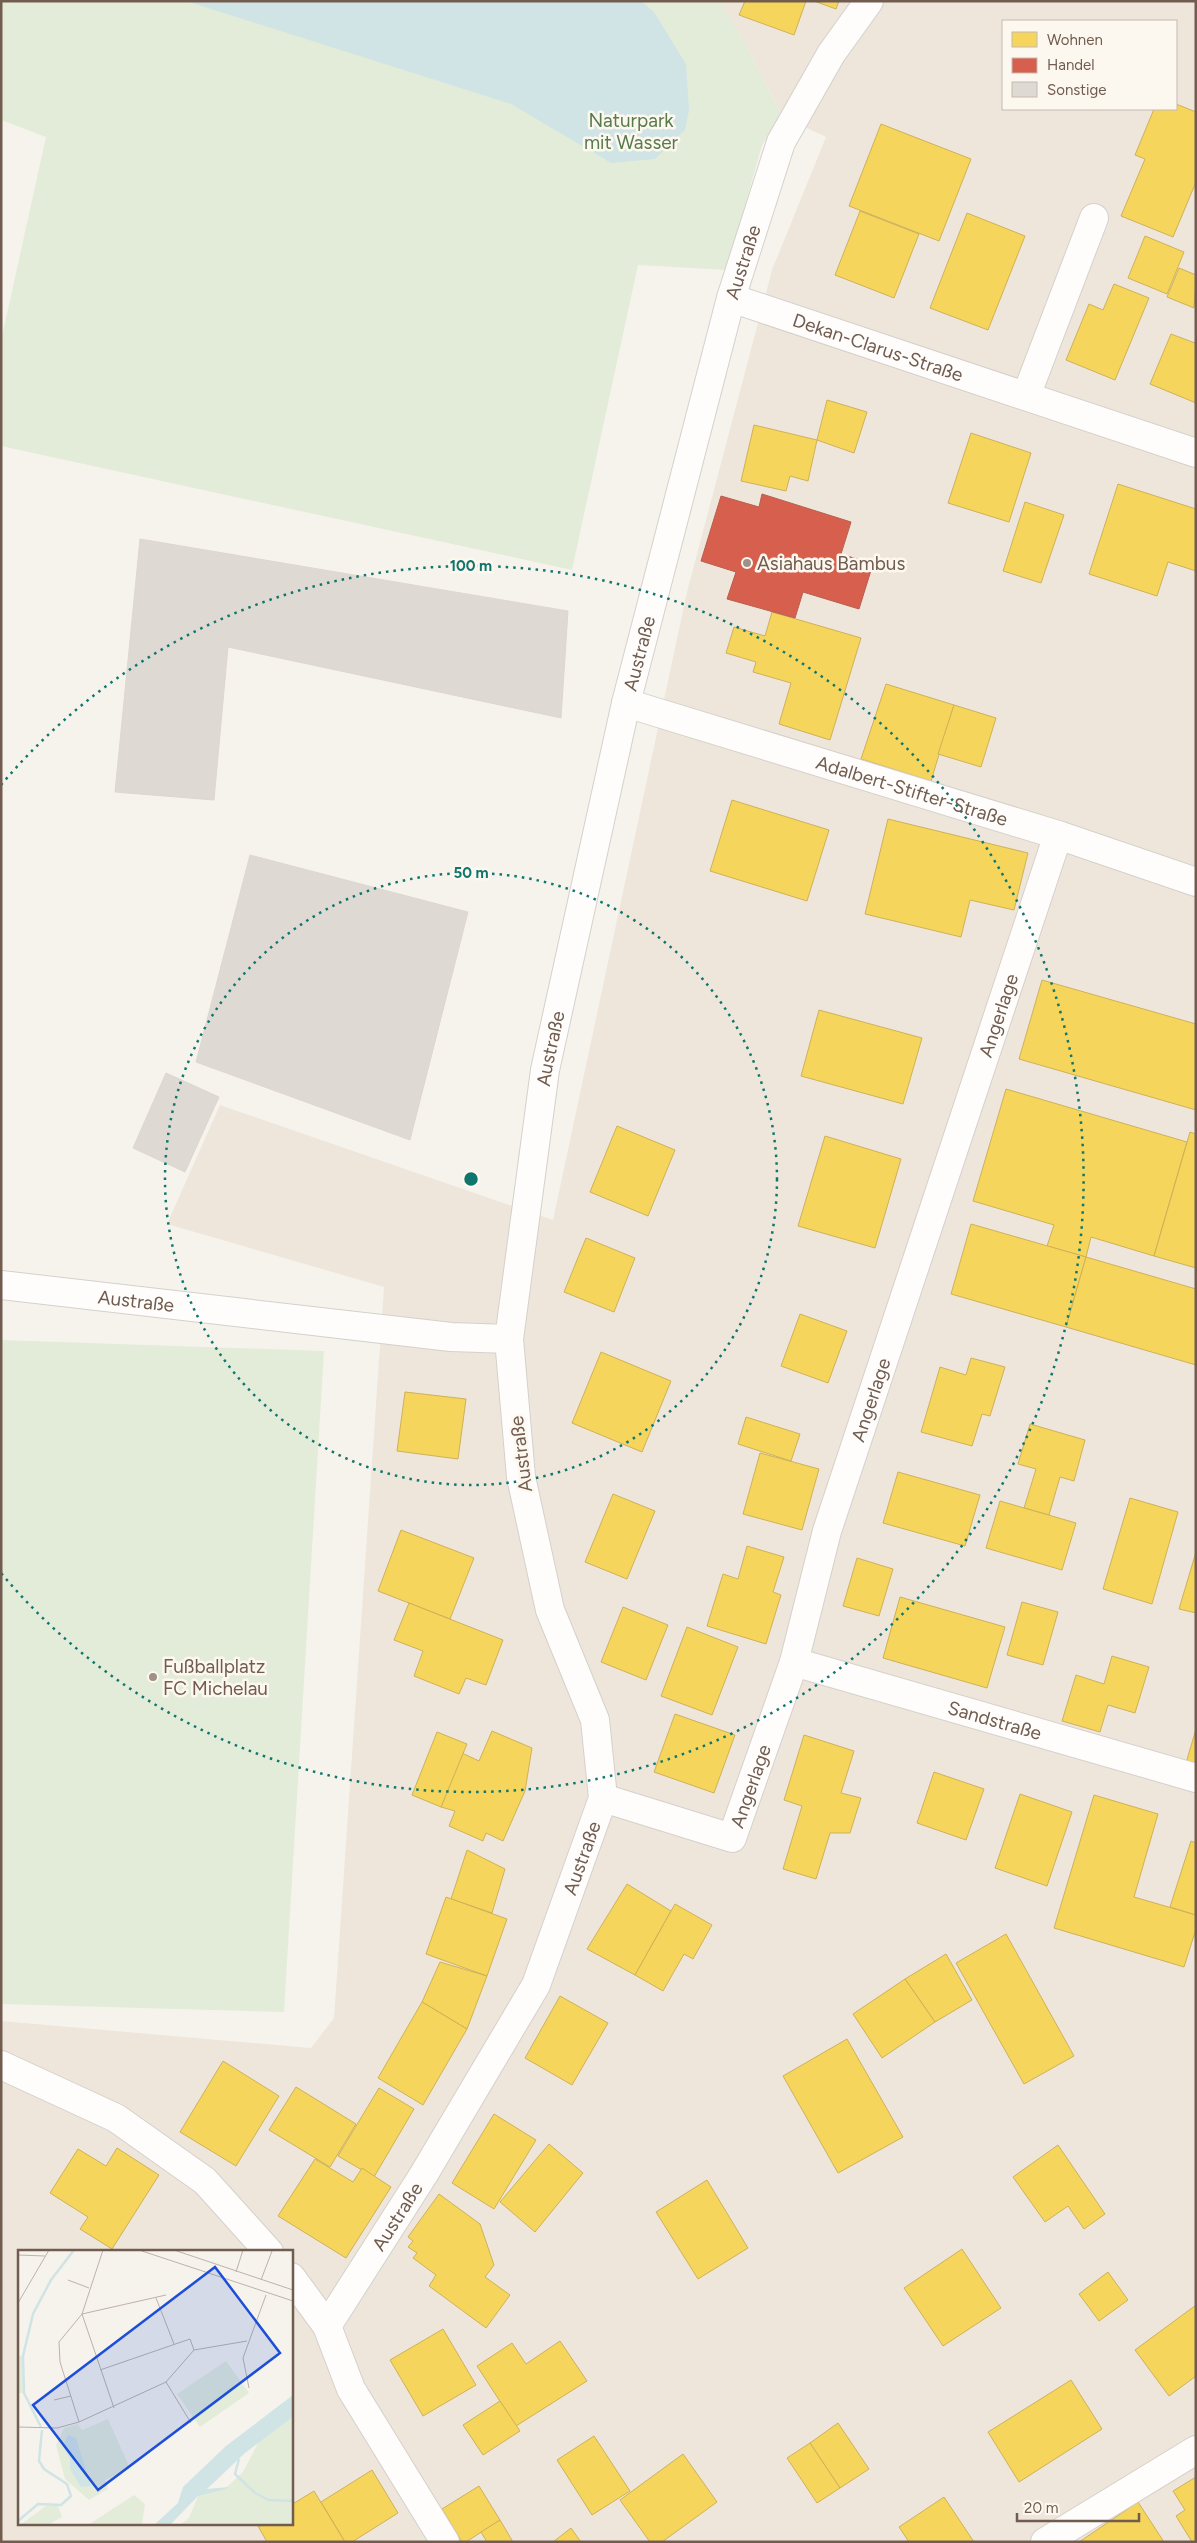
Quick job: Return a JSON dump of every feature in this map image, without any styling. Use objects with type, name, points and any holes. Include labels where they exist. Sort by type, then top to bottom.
[{"type":"street","name":"Austraße","points":[[327,2326],[424,2174],[536,1986],[603,1798],[595,1720],[550,1610],[521,1477],[509,1339],[546,1070],[626,703],[731,298],[781,142],[831,54],[870,1]]},
{"type":"street","points":[[1026,396],[1094,218]]},
{"type":"street","name":"Dekan-Clarus-Straße","points":[[731,298],[1196,453]]},
{"type":"street","name":"Adalbert-Stifter-Straße","points":[[626,703],[1058,835],[1196,882]]},
{"type":"street","name":"Angerlage","points":[[603,1798],[732,1838],[794,1662],[827,1531],[1058,835]]},
{"type":"street","name":"Austraße","points":[[1,1285],[451,1337],[509,1339]]},
{"type":"street","name":"Sandstraße","points":[[794,1662],[1196,1778]]},
{"type":"street","points":[[1,2065],[116,2118],[205,2181],[267,2250]]},
{"type":"street","points":[[292,2278],[327,2326],[351,2389],[445,2542]]},
{"type":"street","points":[[1045,2542],[1196,2450]]},
{"type":"shaded area","points":[[186,1],[641,1],[654,12],[686,64],[689,110],[685,130],[655,159],[611,163],[511,104]]},
{"type":"shaded area","points":[[720,1],[1196,1],[1196,2542],[1,2542],[1,2021],[311,2048],[334,2018],[384,1287],[167,1224],[220,1105],[553,1220],[687,592],[772,270],[826,137],[782,116],[749,51]]},
{"type":"green space","name":"Naturpark mit Wasser","points":[[1,1],[720,1],[749,51],[782,116],[762,145],[727,270],[638,265],[572,570],[1,446],[1,341],[46,137],[1,120]]},
{"type":"green space","name":"Fußballplatz FC Michelau","points":[[1,1340],[324,1351],[284,2012],[1,2004]]},
{"type":"building: Wohnen","points":[[745,1],[806,1],[794,35],[739,15]]},
{"type":"building: Wohnen","points":[[814,1],[839,1],[836,9]]},
{"type":"building: Wohnen","points":[[1177,104],[1196,112],[1196,182],[1173,237],[1121,216],[1145,159],[1135,155],[1154,110],[1177,110]]},
{"type":"building: Wohnen","points":[[881,124],[971,159],[939,241],[849,206]]},
{"type":"building: Wohnen","points":[[860,211],[919,234],[894,298],[835,275]]},
{"type":"building: Wohnen","points":[[967,213],[1025,236],[988,330],[930,308]]},
{"type":"building: Wohnen","points":[[1145,236],[1184,252],[1167,294],[1128,278]]},
{"type":"building: Wohnen","points":[[1179,268],[1196,275],[1194,308],[1167,297]]},
{"type":"building: Wohnen","points":[[1114,284],[1149,298],[1115,380],[1066,360],[1089,304],[1103,310]]},
{"type":"building: Wohnen","points":[[1171,334],[1195,343],[1196,341],[1196,403],[1150,384]]},
{"type":"building: Wohnen","points":[[827,400],[867,412],[854,453],[817,440]]},
{"type":"building: Wohnen","points":[[754,425],[817,440],[808,481],[790,476],[786,491],[741,481]]},
{"type":"building: Wohnen","points":[[971,433],[1031,453],[1009,522],[948,503]]},
{"type":"building: Wohnen","points":[[1118,484],[1196,509],[1196,571],[1168,562],[1157,596],[1089,574]]},
{"type":"building: Wohnen","points":[[1025,502],[1064,515],[1041,583],[1003,571]]},
{"type":"building: Wohnen","points":[[772,612],[861,638],[830,740],[779,724],[791,683],[753,672],[756,662],[726,653],[734,627],[765,636]]},
{"type":"building: Wohnen","points":[[886,684],[954,705],[931,781],[861,759]]},
{"type":"building: Wohnen","points":[[954,705],[996,718],[981,767],[938,754]]},
{"type":"building: Wohnen","points":[[732,800],[829,830],[807,901],[710,871]]},
{"type":"building: Wohnen","points":[[888,819],[1028,853],[1014,910],[970,900],[961,937],[865,914]]},
{"type":"building: Wohnen","points":[[1042,980],[1196,1024],[1196,1110],[1019,1059]]},
{"type":"building: Wohnen","points":[[819,1010],[922,1038],[903,1104],[801,1076]]},
{"type":"building: Wohnen","points":[[1006,1089],[1187,1142],[1154,1256],[1091,1237],[1086,1257],[1047,1246],[1054,1225],[973,1201]]},
{"type":"building: Wohnen","points":[[617,1126],[675,1150],[648,1216],[590,1192]]},
{"type":"building: Wohnen","points":[[1190,1132],[1196,1134],[1196,1268],[1154,1256]]},
{"type":"building: Wohnen","points":[[825,1136],[901,1159],[875,1248],[798,1226]]},
{"type":"building: Wohnen","points":[[971,1224],[1086,1257],[1066,1327],[951,1294]]},
{"type":"building: Wohnen","points":[[586,1238],[635,1258],[614,1312],[564,1292]]},
{"type":"building: Wohnen","points":[[1086,1257],[1196,1289],[1196,1365],[1066,1327]]},
{"type":"building: Wohnen","points":[[800,1314],[847,1331],[828,1383],[781,1366]]},
{"type":"building: Wohnen","points":[[601,1352],[671,1381],[642,1452],[572,1423]]},
{"type":"building: Wohnen","points":[[971,1358],[1005,1367],[990,1416],[982,1414],[972,1446],[921,1432],[940,1367],[966,1375]]},
{"type":"building: Wohnen","points":[[405,1392],[466,1399],[458,1459],[397,1451]]},
{"type":"building: Wohnen","points":[[746,1417],[800,1434],[791,1461],[738,1444]]},
{"type":"building: Wohnen","points":[[1030,1424],[1085,1440],[1074,1481],[1060,1477],[1049,1515],[1024,1508],[1036,1469],[1018,1464]]},
{"type":"building: Wohnen","points":[[760,1453],[819,1469],[802,1530],[743,1514]]},
{"type":"building: Wohnen","points":[[898,1472],[980,1495],[965,1546],[883,1523]]},
{"type":"building: Wohnen","points":[[613,1494],[655,1511],[627,1579],[585,1562]]},
{"type":"building: Wohnen","points":[[1130,1498],[1178,1512],[1152,1604],[1103,1589]]},
{"type":"building: Wohnen","points":[[1000,1501],[1076,1523],[1062,1570],[986,1548]]},
{"type":"building: Wohnen","points":[[401,1530],[474,1558],[450,1619],[378,1591]]},
{"type":"building: Wohnen","points":[[747,1546],[784,1557],[773,1592],[781,1595],[766,1644],[707,1626],[723,1574],[738,1579]]},
{"type":"building: Wohnen","points":[[1196,1552],[1196,1613],[1179,1609]]},
{"type":"building: Wohnen","points":[[857,1558],[893,1569],[879,1616],[843,1606]]},
{"type":"building: Wohnen","points":[[900,1597],[1005,1627],[987,1688],[883,1658]]},
{"type":"building: Wohnen","points":[[1022,1602],[1058,1612],[1043,1665],[1007,1655]]},
{"type":"building: Wohnen","points":[[409,1603],[503,1640],[486,1685],[466,1678],[459,1694],[414,1676],[423,1651],[394,1640]]},
{"type":"building: Wohnen","points":[[623,1607],[668,1625],[646,1680],[601,1662]]},
{"type":"building: Wohnen","points":[[687,1627],[738,1647],[712,1715],[661,1696]]},
{"type":"building: Wohnen","points":[[1112,1656],[1149,1667],[1135,1713],[1108,1705],[1100,1732],[1062,1721],[1076,1675],[1104,1684]]},
{"type":"building: Wohnen","points":[[675,1714],[735,1735],[714,1793],[654,1772]]},
{"type":"building: Wohnen","points":[[1196,1729],[1196,1766],[1186,1763]]},
{"type":"building: Wohnen","points":[[492,1731],[532,1748],[525,1791],[503,1841],[486,1833],[483,1841],[449,1826],[455,1811],[441,1807],[462,1753],[479,1761]]},
{"type":"building: Wohnen","points":[[437,1732],[467,1744],[441,1807],[412,1795]]},
{"type":"building: Wohnen","points":[[804,1735],[854,1751],[841,1793],[861,1798],[850,1833],[830,1833],[816,1879],[783,1869],[802,1806],[784,1800]]},
{"type":"building: Wohnen","points":[[934,1772],[984,1789],[966,1840],[917,1823]]},
{"type":"building: Wohnen","points":[[1020,1794],[1072,1812],[1047,1886],[995,1868]]},
{"type":"building: Wohnen","points":[[1094,1795],[1158,1814],[1134,1897],[1196,1915],[1196,1929],[1184,1967],[1054,1928]]},
{"type":"building: Wohnen","points":[[1191,1841],[1196,1843],[1196,1915],[1170,1907]]},
{"type":"building: Wohnen","points":[[467,1850],[505,1869],[492,1913],[451,1899]]},
{"type":"building: Wohnen","points":[[627,1884],[671,1911],[635,1975],[587,1949]]},
{"type":"building: Wohnen","points":[[446,1897],[507,1919],[487,1976],[426,1954]]},
{"type":"building: Wohnen","points":[[675,1904],[712,1925],[693,1959],[684,1954],[663,1991],[635,1975]]},
{"type":"building: Wohnen","points":[[1006,1934],[1074,2056],[1024,2084],[956,1963]]},
{"type":"building: Wohnen","points":[[946,1954],[972,2000],[935,2022],[905,1979]]},
{"type":"building: Wohnen","points":[[440,1962],[487,1976],[467,2029],[422,2002]]},
{"type":"building: Wohnen","points":[[905,1979],[935,2022],[882,2058],[853,2014]]},
{"type":"building: Wohnen","points":[[560,1996],[608,2023],[572,2085],[525,2058]]},
{"type":"building: Wohnen","points":[[422,2002],[467,2029],[423,2105],[378,2078]]},
{"type":"building: Wohnen","points":[[847,2039],[903,2137],[838,2173],[783,2076]]},
{"type":"building: Wohnen","points":[[223,2061],[279,2096],[236,2166],[180,2132]]},
{"type":"building: Wohnen","points":[[296,2087],[356,2124],[330,2167],[269,2130]]},
{"type":"building: Wohnen","points":[[379,2088],[414,2109],[374,2177],[338,2156]]},
{"type":"building: Wohnen","points":[[494,2114],[536,2140],[494,2209],[452,2183]]},
{"type":"building: Wohnen","points":[[549,2144],[583,2173],[535,2232],[500,2202]]},
{"type":"building: Wohnen","points":[[1058,2145],[1105,2214],[1084,2229],[1068,2206],[1045,2222],[1013,2177]]},
{"type":"building: Wohnen","points":[[117,2148],[159,2175],[112,2249],[80,2229],[88,2217],[50,2193],[78,2149],[106,2166]]},
{"type":"building: Wohnen","points":[[315,2159],[353,2182],[362,2168],[391,2187],[346,2258],[278,2216]]},
{"type":"building: Wohnen","points":[[707,2180],[748,2248],[698,2279],[656,2212]]},
{"type":"building: Wohnen","points":[[439,2194],[480,2224],[494,2265],[485,2277],[510,2295],[486,2328],[429,2286],[436,2275],[413,2258],[417,2253],[408,2247],[413,2241],[408,2237]]},
{"type":"building: Wohnen","points":[[962,2249],[1001,2308],[943,2346],[904,2288]]},
{"type":"building: Wohnen","points":[[1108,2272],[1128,2300],[1099,2321],[1079,2294]]},
{"type":"building: Wohnen","points":[[1196,2305],[1196,2376],[1169,2396],[1135,2350]]},
{"type":"building: Wohnen","points":[[443,2329],[476,2385],[423,2416],[390,2360]]},
{"type":"building: Wohnen","points":[[560,2341],[587,2381],[516,2426],[477,2366],[512,2343],[526,2364]]},
{"type":"building: Wohnen","points":[[1071,2380],[1102,2429],[1019,2482],[988,2432]]},
{"type":"building: Wohnen","points":[[500,2401],[520,2431],[483,2455],[463,2425]]},
{"type":"building: Wohnen","points":[[838,2423],[869,2469],[840,2488],[810,2443]]},
{"type":"building: Wohnen","points":[[594,2436],[630,2491],[592,2515],[557,2460]]},
{"type":"building: Wohnen","points":[[810,2443],[840,2488],[817,2503],[787,2458]]},
{"type":"building: Wohnen","points":[[683,2454],[717,2502],[662,2542],[650,2542],[620,2500]]},
{"type":"building: Wohnen","points":[[372,2470],[398,2513],[352,2542],[345,2542],[321,2502]]},
{"type":"building: Wohnen","points":[[1196,2477],[1196,2542],[1192,2542],[1176,2516],[1185,2510],[1173,2491]]},
{"type":"building: Wohnen","points":[[479,2486],[500,2520],[466,2542],[462,2542],[442,2509]]},
{"type":"building: Wohnen","points":[[314,2491],[345,2542],[267,2542],[258,2526],[292,2526],[292,2504]]},
{"type":"building: Wohnen","points":[[944,2497],[974,2542],[909,2542],[899,2527]]},
{"type":"building: Wohnen","points":[[1138,2502],[1164,2542],[1079,2542]]},
{"type":"building: Wohnen","points":[[500,2520],[513,2542],[487,2542],[481,2532]]},
{"type":"building: Wohnen","points":[[571,2528],[581,2542],[553,2542]]},
{"type":"building: Handel","points":[[762,494],[851,522],[841,554],[873,564],[859,609],[803,592],[795,618],[727,599],[736,572],[701,561],[721,496],[759,507]]},
{"type":"building: Sonstige","points":[[140,539],[568,611],[561,718],[228,647],[214,800],[115,792]]},
{"type":"building: Sonstige","points":[[250,855],[468,912],[410,1140],[196,1062]]},
{"type":"building: Sonstige","points":[[166,1073],[219,1097],[185,1172],[133,1148]]},
{"type":"place","name":"Asiahaus Bambus","points":[[747,563]]},
{"type":"place","name":"Fußballplatz FC Michelau","points":[[153,1677]]}]
